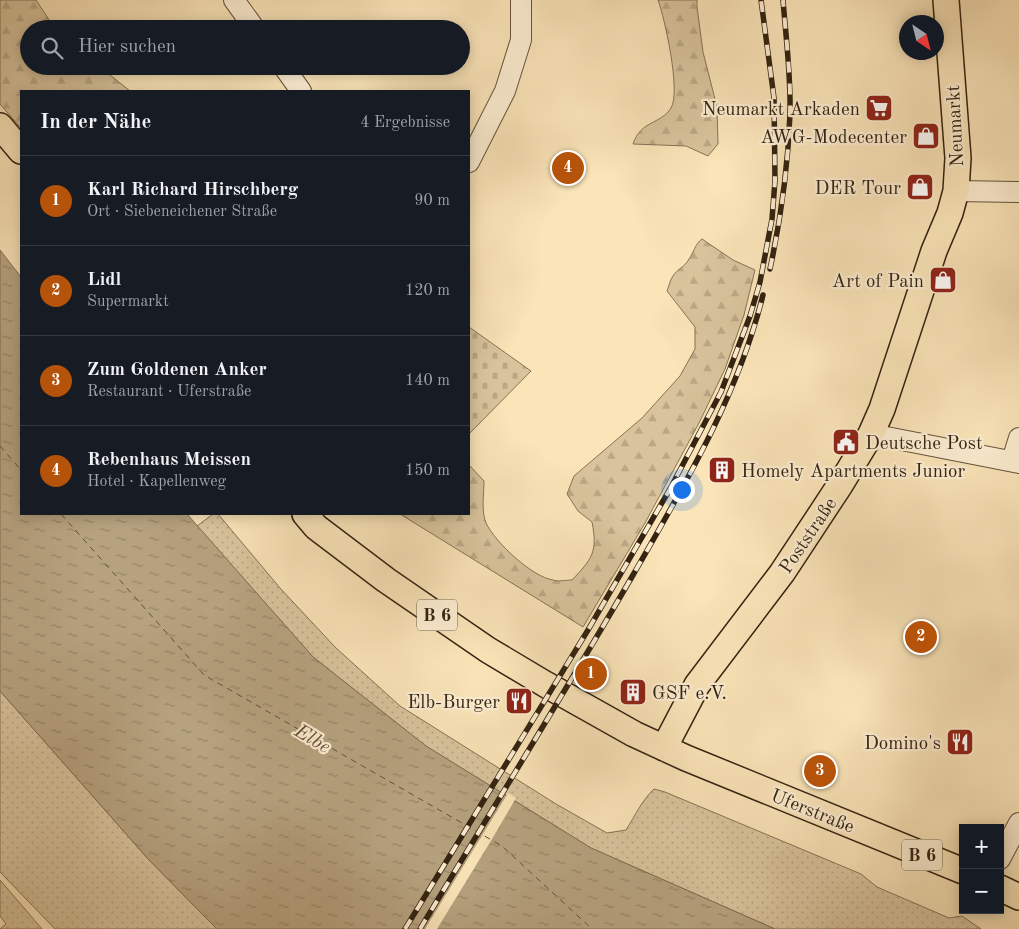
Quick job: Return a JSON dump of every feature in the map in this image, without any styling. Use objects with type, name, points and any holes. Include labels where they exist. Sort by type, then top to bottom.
[{"type":"main road","name":"Neumarkt","points":[[946,0],[958,158],[956,191]]},
{"type":"main road","points":[[0,126],[20,150]]},
{"type":"main road","name":"Poststraße","points":[[664,748],[697,686],[782,573],[871,434],[882,409],[956,191]]},
{"type":"main road","name":"B 6","points":[[306,515],[316,527],[386,580],[488,650],[634,734],[664,748]]},
{"type":"main road","name":"Uferstraße","points":[[664,748],[959,870]]},
{"type":"main road","points":[[1004,890],[1019,897]]},
{"type":"street","points":[[234,0],[248,20]]},
{"type":"street","points":[[470,160],[505,90],[521,40],[521,0]]},
{"type":"street","points":[[289,75],[300,90]]},
{"type":"street","points":[[956,191],[1019,192]]},
{"type":"street","points":[[871,434],[1016,462],[1019,438]]},
{"type":"street","points":[[1004,851],[1019,823]]},
{"type":"green space","points":[[0,0],[36,0],[49,20],[20,20],[20,75],[110,75],[129,90],[20,90],[20,127],[0,104]]},
{"type":"green space","points":[[658,0],[697,0],[703,52],[717,107],[718,144],[708,156],[686,146],[633,144],[636,136],[641,131],[667,113],[674,100],[671,55]]},
{"type":"green space","points":[[702,239],[733,260],[755,270],[744,315],[725,369],[699,423],[645,523],[583,627],[402,515],[470,515],[470,466],[484,481],[484,518],[497,540],[525,566],[544,577],[555,581],[572,580],[592,554],[594,532],[592,522],[578,511],[567,494],[574,476],[642,418],[680,376],[695,349],[695,327],[667,291],[673,276],[687,262]]},
{"type":"green space","points":[[470,328],[531,371],[470,433]]},
{"type":"green space","points":[[212,515],[219,515],[280,588],[335,647],[400,706],[556,804],[607,833],[626,830],[642,803],[654,789],[861,874],[877,887],[949,918],[962,916],[981,929],[775,929],[591,848],[426,746],[313,657],[197,526]]},
{"type":"green space","points":[[0,691],[149,860],[217,929],[55,929],[0,872]]},
{"type":"green space","points":[[0,880],[42,929],[0,929],[6,924],[0,916]]},
{"type":"water","name":"Elbe","points":[[0,250],[20,276],[20,515],[188,515],[313,657],[426,746],[591,848],[775,929],[217,929],[149,860],[0,691]]},
{"type":"pier","points":[[508,793],[516,798],[492,839],[437,929],[425,929]]},
{"type":"ferry route","points":[[0,446],[20,469]]},
{"type":"ferry route","points":[[62,515],[204,675],[502,846],[592,929]]},
{"type":"railway","points":[[405,929],[588,630],[670,489],[721,392],[750,316],[760,282],[772,219],[775,181],[774,98],[761,0]]},
{"type":"railway","points":[[770,269],[783,192],[790,114],[789,71],[783,0]]},
{"type":"railway","points":[[420,929],[607,620],[690,474],[708,440],[739,369],[763,295]]},
{"type":"place","name":"Neumarkt Arkaden","points":[[879,108]]},
{"type":"place","name":"AWG-Modecenter","points":[[926,136]]},
{"type":"place","name":"Rebenhaus Meissen","points":[[568,168]]},
{"type":"place","name":"DER Tour","points":[[920,187]]},
{"type":"place","name":"Art of Pain","points":[[943,280]]},
{"type":"place","name":"Deutsche Post","points":[[846,442]]},
{"type":"place","name":"Homely Apartments Junior","points":[[722,470]]},
{"type":"place","name":"Lidl","points":[[921,637]]},
{"type":"place","name":"Karl Richard Hirschberg","points":[[591,674]]},
{"type":"place","name":"GSF e.V.","points":[[633,692]]},
{"type":"place","name":"Elb-Burger","points":[[519,701]]},
{"type":"place","name":"Domino's","points":[[960,742]]},
{"type":"place","name":"Zum Goldenen Anker","points":[[820,771]]}]
